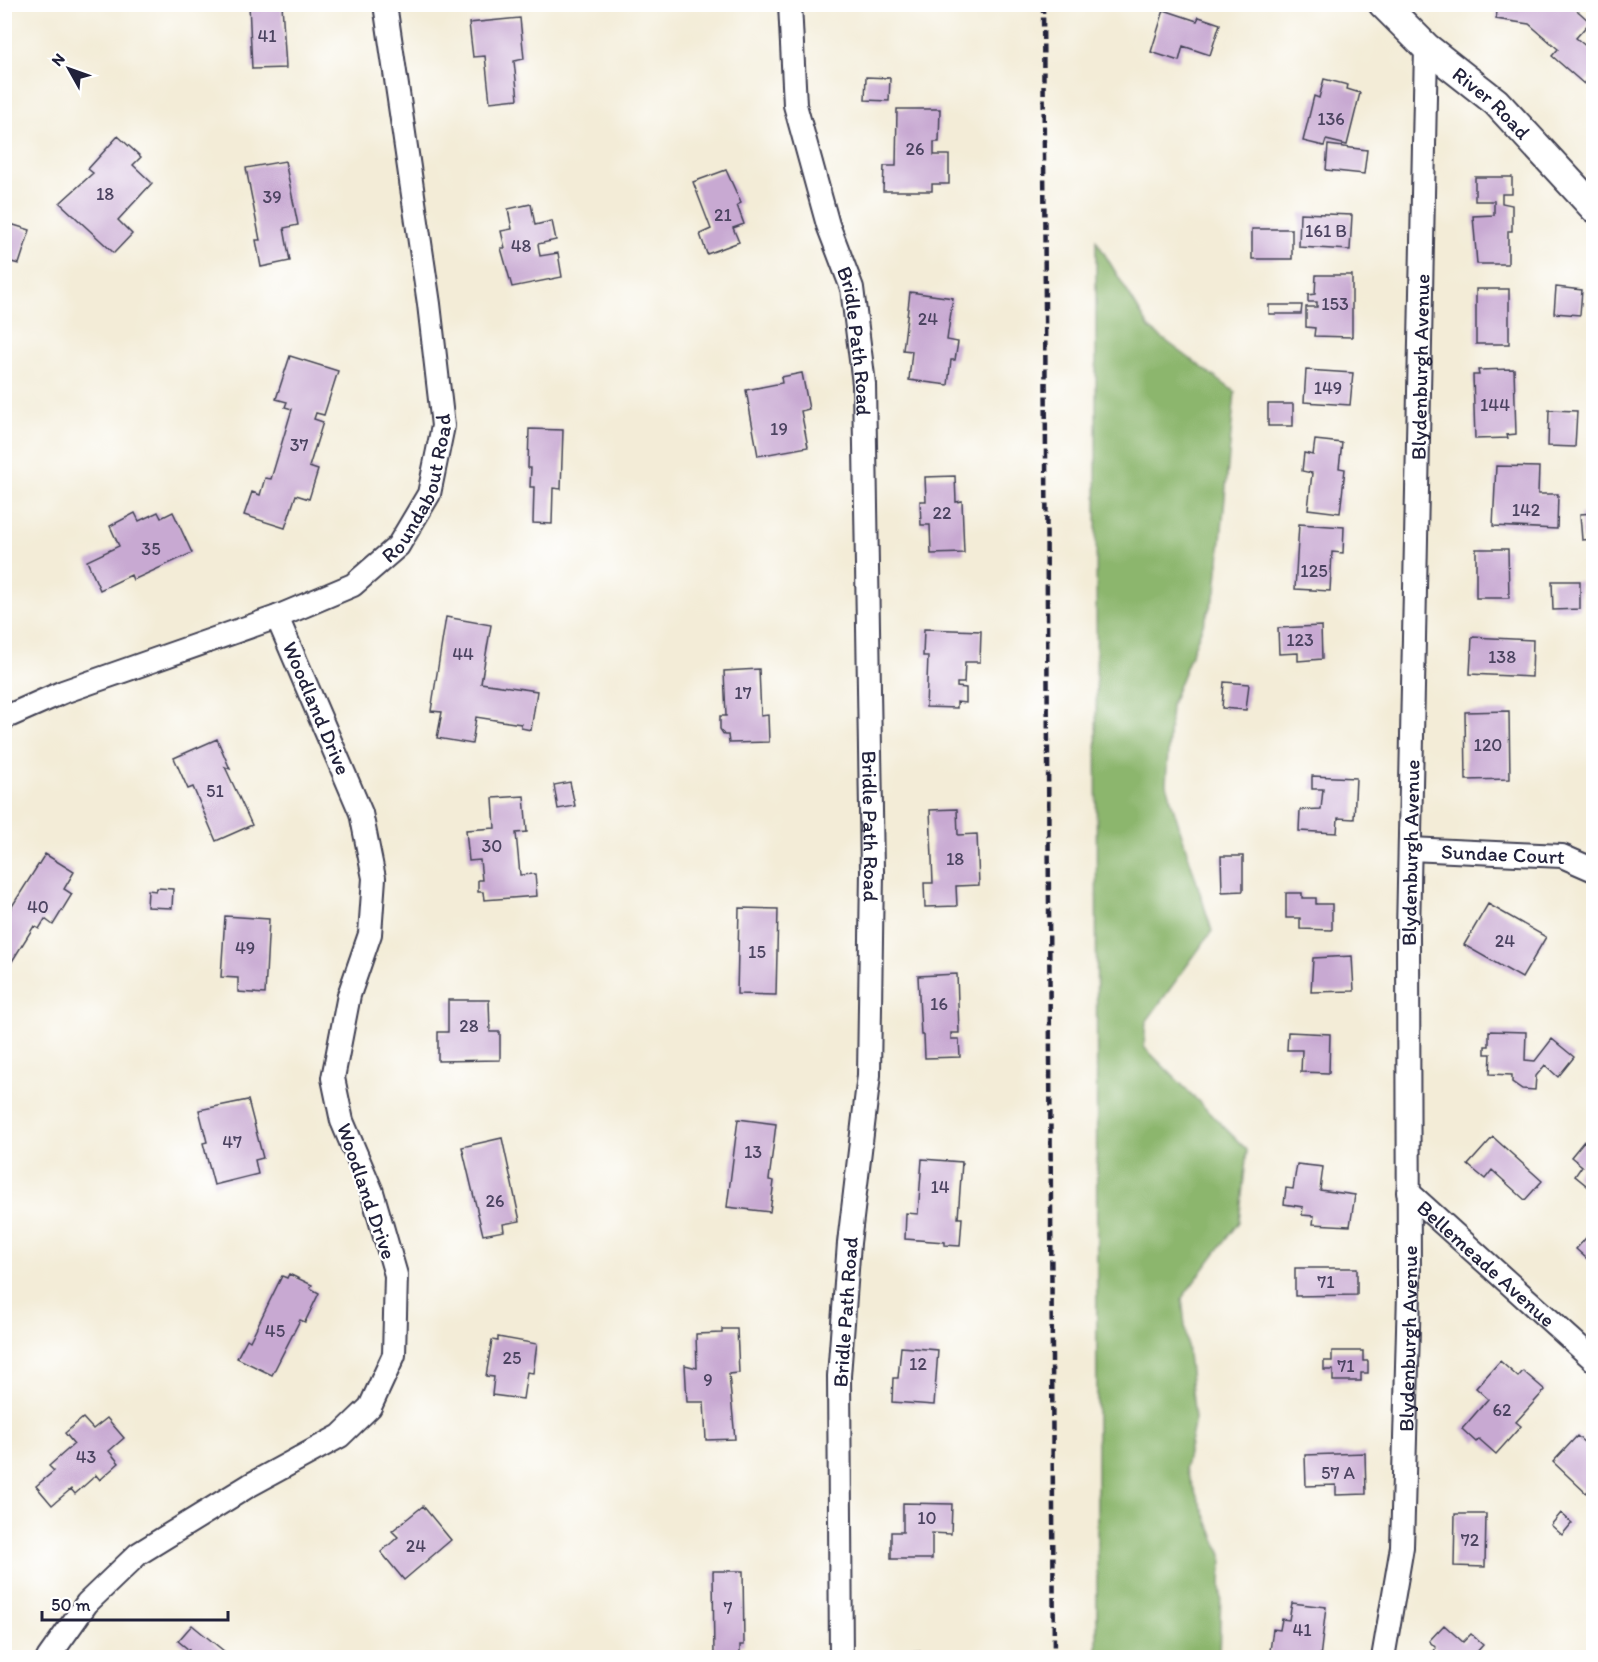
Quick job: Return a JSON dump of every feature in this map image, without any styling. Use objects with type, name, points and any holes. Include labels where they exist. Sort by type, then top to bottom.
[{"type":"street","name":"Roundabout Road","points":[[4,718],[63,692],[277,617],[353,585],[398,546],[429,494],[443,426],[429,304],[385,4]]},
{"type":"street","name":"Bridle Path Road","points":[[790,4],[795,105],[828,225],[852,288],[864,384],[872,871],[869,1075],[849,1243],[839,1376],[841,1658]]},
{"type":"street","name":"River Road","points":[[1383,4],[1426,47],[1496,102],[1593,208]]},
{"type":"street","name":"Blydenburgh Avenue","points":[[1383,1658],[1402,1547],[1409,1293],[1410,849],[1426,47]]},
{"type":"street","name":"Woodland Drive","points":[[48,1658],[87,1603],[138,1554],[241,1490],[340,1436],[370,1407],[394,1355],[396,1275],[372,1192],[342,1121],[333,1078],[349,995],[370,934],[374,878],[361,813],[277,617]]},
{"type":"street","name":"Sundae Court","points":[[1410,849],[1562,856],[1593,870]]},
{"type":"street","name":"Bellemeade Avenue","points":[[1408,1192],[1593,1360]]},
{"type":"green space","points":[[1096,240],[1150,329],[1235,392],[1216,592],[1171,705],[1166,784],[1212,931],[1146,1022],[1144,1047],[1247,1150],[1239,1222],[1182,1298],[1195,1419],[1185,1468],[1222,1555],[1219,1657],[1097,1657]]},
{"type":"building","points":[[249,4],[282,4],[286,68],[252,69]]},
{"type":"building","points":[[1498,4],[1570,4],[1590,22],[1576,38],[1594,53],[1594,73],[1584,84],[1552,56],[1558,49],[1529,24],[1496,19]]},
{"type":"building","points":[[1164,10],[1197,21],[1199,17],[1220,24],[1210,55],[1183,46],[1179,61],[1151,52]]},
{"type":"building","points":[[520,18],[524,59],[514,61],[518,99],[490,102],[485,56],[473,57],[469,23]]},
{"type":"building","points":[[866,77],[890,78],[889,101],[865,100]]},
{"type":"building","points":[[1324,79],[1348,85],[1347,89],[1360,93],[1347,145],[1326,140],[1324,146],[1303,141],[1314,96],[1319,98]]},
{"type":"building","points":[[897,109],[940,109],[939,142],[934,142],[934,155],[949,155],[949,184],[932,184],[932,191],[883,191],[884,166],[896,166]]},
{"type":"building","points":[[118,136],[141,157],[133,165],[152,183],[118,220],[132,234],[114,253],[60,203],[93,173],[88,169]]},
{"type":"building","points":[[1328,145],[1367,150],[1364,174],[1326,170]]},
{"type":"building","points":[[285,161],[298,225],[284,228],[290,261],[261,267],[256,240],[260,240],[246,168]]},
{"type":"building","points":[[726,170],[741,203],[737,205],[744,224],[733,228],[739,242],[707,254],[700,234],[711,229],[693,182]]},
{"type":"building","points":[[1475,177],[1512,177],[1512,194],[1502,194],[1502,203],[1512,205],[1512,231],[1508,231],[1508,264],[1477,264],[1473,216],[1494,215],[1494,201],[1475,201]]},
{"type":"building","points":[[531,204],[535,225],[552,221],[556,240],[538,244],[540,256],[558,253],[562,277],[512,287],[501,248],[505,248],[501,231],[512,229],[508,209]]},
{"type":"building","points":[[1300,213],[1352,215],[1350,250],[1299,247]]},
{"type":"building","points":[[4,222],[30,230],[19,264],[4,260]]},
{"type":"building","points":[[1252,229],[1292,229],[1292,259],[1252,259]]},
{"type":"building","points":[[1316,275],[1352,275],[1352,337],[1314,336],[1315,328],[1306,327],[1306,307],[1317,307],[1317,302],[1308,302],[1308,295],[1315,294]]},
{"type":"building","points":[[1556,287],[1582,290],[1580,315],[1554,313]]},
{"type":"building","points":[[1476,289],[1509,289],[1509,344],[1476,344]]},
{"type":"building","points":[[910,292],[953,298],[947,340],[958,342],[955,360],[951,360],[948,385],[909,380],[912,351],[903,350]]},
{"type":"building","points":[[1269,305],[1302,305],[1301,314],[1269,314]]},
{"type":"building","points":[[290,356],[338,371],[324,415],[316,413],[314,419],[323,422],[309,467],[318,470],[309,499],[296,495],[285,528],[244,515],[252,492],[260,495],[265,478],[271,479],[292,409],[285,407],[287,402],[276,399]]},
{"type":"building","points":[[1514,369],[1516,434],[1507,435],[1508,438],[1475,439],[1473,375],[1479,375],[1478,370]]},
{"type":"building","points":[[1306,370],[1353,373],[1350,405],[1304,402]]},
{"type":"building","points":[[802,373],[809,409],[801,411],[808,447],[758,456],[746,390],[782,383],[781,377]]},
{"type":"building","points":[[1268,404],[1293,404],[1293,426],[1268,426]]},
{"type":"building","points":[[1549,410],[1577,411],[1575,447],[1548,446]]},
{"type":"building","points":[[529,429],[563,430],[561,489],[553,488],[552,524],[533,523],[534,487],[530,487],[531,468],[528,468]]},
{"type":"building","points":[[1315,440],[1342,443],[1339,468],[1345,469],[1340,513],[1308,509],[1312,473],[1302,471],[1304,453],[1313,455]]},
{"type":"building","points":[[1496,466],[1539,467],[1538,494],[1558,494],[1557,529],[1493,526]]},
{"type":"building","points":[[955,476],[956,502],[962,501],[964,553],[931,554],[930,525],[921,525],[920,501],[926,501],[925,477]]},
{"type":"building","points":[[158,512],[161,518],[173,512],[192,553],[133,580],[131,575],[100,590],[87,561],[119,546],[110,526],[135,513],[139,521]]},
{"type":"building","points":[[1594,513],[1594,539],[1582,540],[1580,514]]},
{"type":"building","points":[[1299,524],[1344,527],[1343,553],[1332,552],[1330,591],[1295,589]]},
{"type":"building","points":[[1476,549],[1508,549],[1509,598],[1476,598]]},
{"type":"building","points":[[1552,581],[1580,581],[1580,609],[1553,610]]},
{"type":"building","points":[[446,617],[491,625],[481,683],[537,691],[531,730],[521,728],[521,724],[476,717],[472,744],[437,738],[442,712],[431,711]]},
{"type":"building","points":[[1321,626],[1322,659],[1298,661],[1298,653],[1279,654],[1278,628]]},
{"type":"building","points":[[924,629],[981,631],[980,662],[965,662],[964,683],[957,683],[957,687],[966,688],[966,703],[957,702],[957,708],[926,707],[928,656],[923,656]]},
{"type":"building","points":[[1472,637],[1533,640],[1532,677],[1470,674]]},
{"type":"building","points":[[759,669],[761,716],[768,715],[769,742],[729,743],[728,735],[724,735],[720,729],[720,716],[726,716],[724,671]]},
{"type":"building","points":[[1224,682],[1249,684],[1246,710],[1222,708]]},
{"type":"building","points":[[1509,711],[1510,779],[1466,780],[1465,712]]},
{"type":"building","points":[[217,739],[230,769],[225,767],[252,825],[216,841],[193,787],[188,789],[174,758]]},
{"type":"building","points":[[1312,776],[1356,778],[1354,819],[1338,818],[1337,833],[1299,831],[1300,810],[1321,809],[1323,789],[1312,789]]},
{"type":"building","points":[[570,782],[575,806],[558,809],[554,785]]},
{"type":"building","points":[[524,796],[527,832],[516,833],[520,875],[535,874],[537,896],[484,900],[483,892],[478,892],[478,880],[482,880],[480,860],[469,861],[466,830],[495,828],[493,798]]},
{"type":"building","points":[[957,809],[958,835],[977,834],[979,885],[956,886],[957,906],[925,907],[924,883],[933,883],[930,810]]},
{"type":"building","points":[[45,854],[74,872],[64,889],[72,894],[53,925],[45,919],[39,929],[34,926],[6,971],[4,919]]},
{"type":"building","points":[[1221,856],[1243,856],[1243,891],[1222,892]]},
{"type":"building","points":[[157,888],[173,889],[172,908],[147,907],[148,890],[156,891]]},
{"type":"building","points":[[1286,893],[1302,893],[1302,898],[1316,898],[1316,904],[1332,904],[1332,930],[1300,929],[1300,918],[1286,918]]},
{"type":"building","points":[[1488,904],[1546,937],[1522,978],[1464,945]]},
{"type":"building","points":[[739,908],[778,909],[776,995],[737,994]]},
{"type":"building","points":[[225,916],[269,919],[265,994],[238,992],[238,978],[221,977]]},
{"type":"building","points":[[1352,956],[1354,991],[1311,992],[1313,958]]},
{"type":"building","points":[[957,974],[959,1033],[951,1033],[951,1039],[959,1039],[960,1057],[925,1058],[924,1035],[921,1035],[918,976]]},
{"type":"building","points":[[448,1000],[489,1000],[490,1032],[500,1032],[500,1060],[438,1061],[438,1032],[448,1032]]},
{"type":"building","points":[[1489,1031],[1526,1032],[1525,1060],[1535,1061],[1552,1039],[1574,1057],[1558,1077],[1545,1065],[1536,1076],[1535,1090],[1522,1089],[1512,1082],[1512,1075],[1490,1074],[1491,1054],[1485,1054],[1485,1046],[1489,1046]]},
{"type":"building","points":[[1288,1032],[1330,1034],[1329,1073],[1301,1072],[1302,1050],[1287,1050]]},
{"type":"building","points":[[248,1100],[263,1158],[255,1160],[258,1174],[214,1185],[203,1143],[207,1142],[199,1110]]},
{"type":"building","points":[[738,1119],[776,1124],[769,1180],[774,1181],[770,1212],[727,1207]]},
{"type":"building","points":[[1493,1137],[1542,1181],[1525,1200],[1492,1170],[1485,1179],[1468,1165]]},
{"type":"building","points":[[502,1138],[520,1221],[503,1224],[504,1231],[483,1235],[462,1147]]},
{"type":"building","points":[[1584,1141],[1594,1149],[1594,1186],[1591,1189],[1575,1176],[1582,1166],[1571,1157]]},
{"type":"building","points":[[922,1159],[962,1162],[958,1218],[962,1218],[960,1246],[945,1245],[945,1242],[905,1239],[906,1213],[918,1214]]},
{"type":"building","points":[[1297,1164],[1323,1167],[1320,1190],[1355,1195],[1350,1226],[1313,1224],[1314,1216],[1302,1215],[1303,1207],[1284,1204],[1286,1188],[1293,1189]]},
{"type":"building","points":[[1594,1229],[1594,1265],[1576,1249]]},
{"type":"building","points":[[1295,1268],[1357,1268],[1357,1295],[1295,1296]]},
{"type":"building","points":[[289,1274],[312,1285],[310,1288],[319,1293],[305,1322],[300,1320],[272,1375],[237,1358],[247,1339],[250,1341],[282,1276],[287,1278]]},
{"type":"building","points":[[722,1329],[737,1329],[739,1373],[729,1374],[735,1439],[706,1440],[704,1402],[687,1402],[685,1365],[697,1368],[696,1334],[722,1333]]},
{"type":"building","points":[[498,1337],[537,1344],[533,1373],[527,1372],[523,1399],[492,1395],[494,1377],[486,1376],[492,1340],[498,1341]]},
{"type":"building","points":[[901,1347],[938,1350],[934,1405],[892,1402],[893,1378],[898,1378]]},
{"type":"building","points":[[1332,1351],[1363,1351],[1363,1361],[1368,1361],[1368,1373],[1361,1373],[1361,1381],[1333,1381],[1333,1370],[1324,1370],[1324,1361],[1332,1361]]},
{"type":"building","points":[[1500,1361],[1518,1377],[1523,1371],[1545,1390],[1516,1422],[1521,1426],[1496,1454],[1479,1439],[1476,1442],[1462,1429],[1488,1399],[1476,1388]]},
{"type":"building","points":[[83,1418],[93,1429],[107,1418],[124,1438],[109,1451],[119,1463],[100,1480],[96,1475],[75,1494],[71,1489],[52,1505],[36,1486],[54,1471],[49,1466],[74,1444],[65,1433]]},
{"type":"building","points":[[1577,1436],[1594,1451],[1594,1485],[1586,1493],[1553,1462]]},
{"type":"building","points":[[1365,1453],[1366,1494],[1336,1495],[1336,1485],[1306,1486],[1305,1455]]},
{"type":"building","points":[[903,1503],[952,1504],[951,1534],[932,1533],[932,1559],[891,1559],[891,1532],[903,1532]]},
{"type":"building","points":[[423,1506],[451,1540],[404,1580],[381,1552],[398,1537],[392,1531]]},
{"type":"building","points":[[1561,1513],[1572,1523],[1562,1535],[1551,1525]]},
{"type":"building","points":[[1455,1514],[1486,1514],[1485,1567],[1454,1566]]},
{"type":"building","points":[[1594,1531],[1594,1543],[1587,1537]]},
{"type":"building","points":[[713,1571],[743,1571],[744,1645],[740,1645],[740,1658],[714,1658]]},
{"type":"building","points":[[1292,1603],[1326,1607],[1320,1658],[1269,1658],[1273,1629],[1280,1630],[1282,1619],[1289,1620]]},
{"type":"building","points":[[192,1625],[230,1656],[228,1658],[184,1658],[189,1650],[178,1641]]},
{"type":"building","points":[[1444,1625],[1463,1642],[1471,1634],[1483,1645],[1474,1655],[1477,1658],[1434,1658],[1431,1654],[1436,1648],[1429,1641]]},
{"type":"building","points":[[940,1651],[940,1658],[901,1658],[901,1652]]},
{"type":"railway","points":[[1043,4],[1054,1658]]}]
